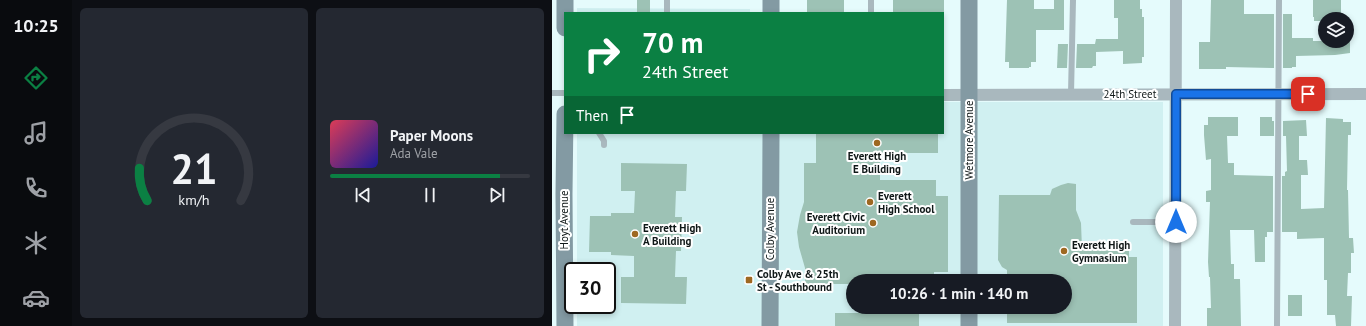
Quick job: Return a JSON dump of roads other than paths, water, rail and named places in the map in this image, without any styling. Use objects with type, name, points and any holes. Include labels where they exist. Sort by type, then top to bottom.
[{"type":"street","points":[[565,0],[565,12]]},
{"type":"street","points":[[771,0],[771,12]]},
{"type":"street","name":"Wetmore Avenue","points":[[969,0],[969,274]]},
{"type":"street","points":[[1175,326],[1176,0]]},
{"type":"street","name":"24th Street","points":[[944,95],[1366,94]]},
{"type":"street","name":"Hoyt Avenue","points":[[565,134],[565,326]]},
{"type":"street","name":"Colby Avenue","points":[[770,326],[771,134]]},
{"type":"street","points":[[969,314],[969,326]]},
{"type":"lane","points":[[667,0],[667,12]]},
{"type":"lane","points":[[871,0],[871,12]]},
{"type":"lane","points":[[1071,94],[1073,0]]},
{"type":"lane","points":[[1277,326],[1279,0]]},
{"type":"lane","points":[[552,93],[564,93]]},
{"type":"lane","points":[[600,134],[604,141],[604,145]]},
{"type":"lane","points":[[1133,222],[1176,222]]},
{"type":"place","name":"Everett High E Building","points":[[877,143]]},
{"type":"place","name":"Everett High School","points":[[870,202]]},
{"type":"place","name":"Everett Civic Auditorium","points":[[873,223]]},
{"type":"place","name":"Everett High A Building","points":[[635,234]]},
{"type":"place","name":"Everett High Gymnasium","points":[[1064,251]]},
{"type":"place","name":"Colby Ave & 25th St - Southbound","points":[[749,280]]}]
